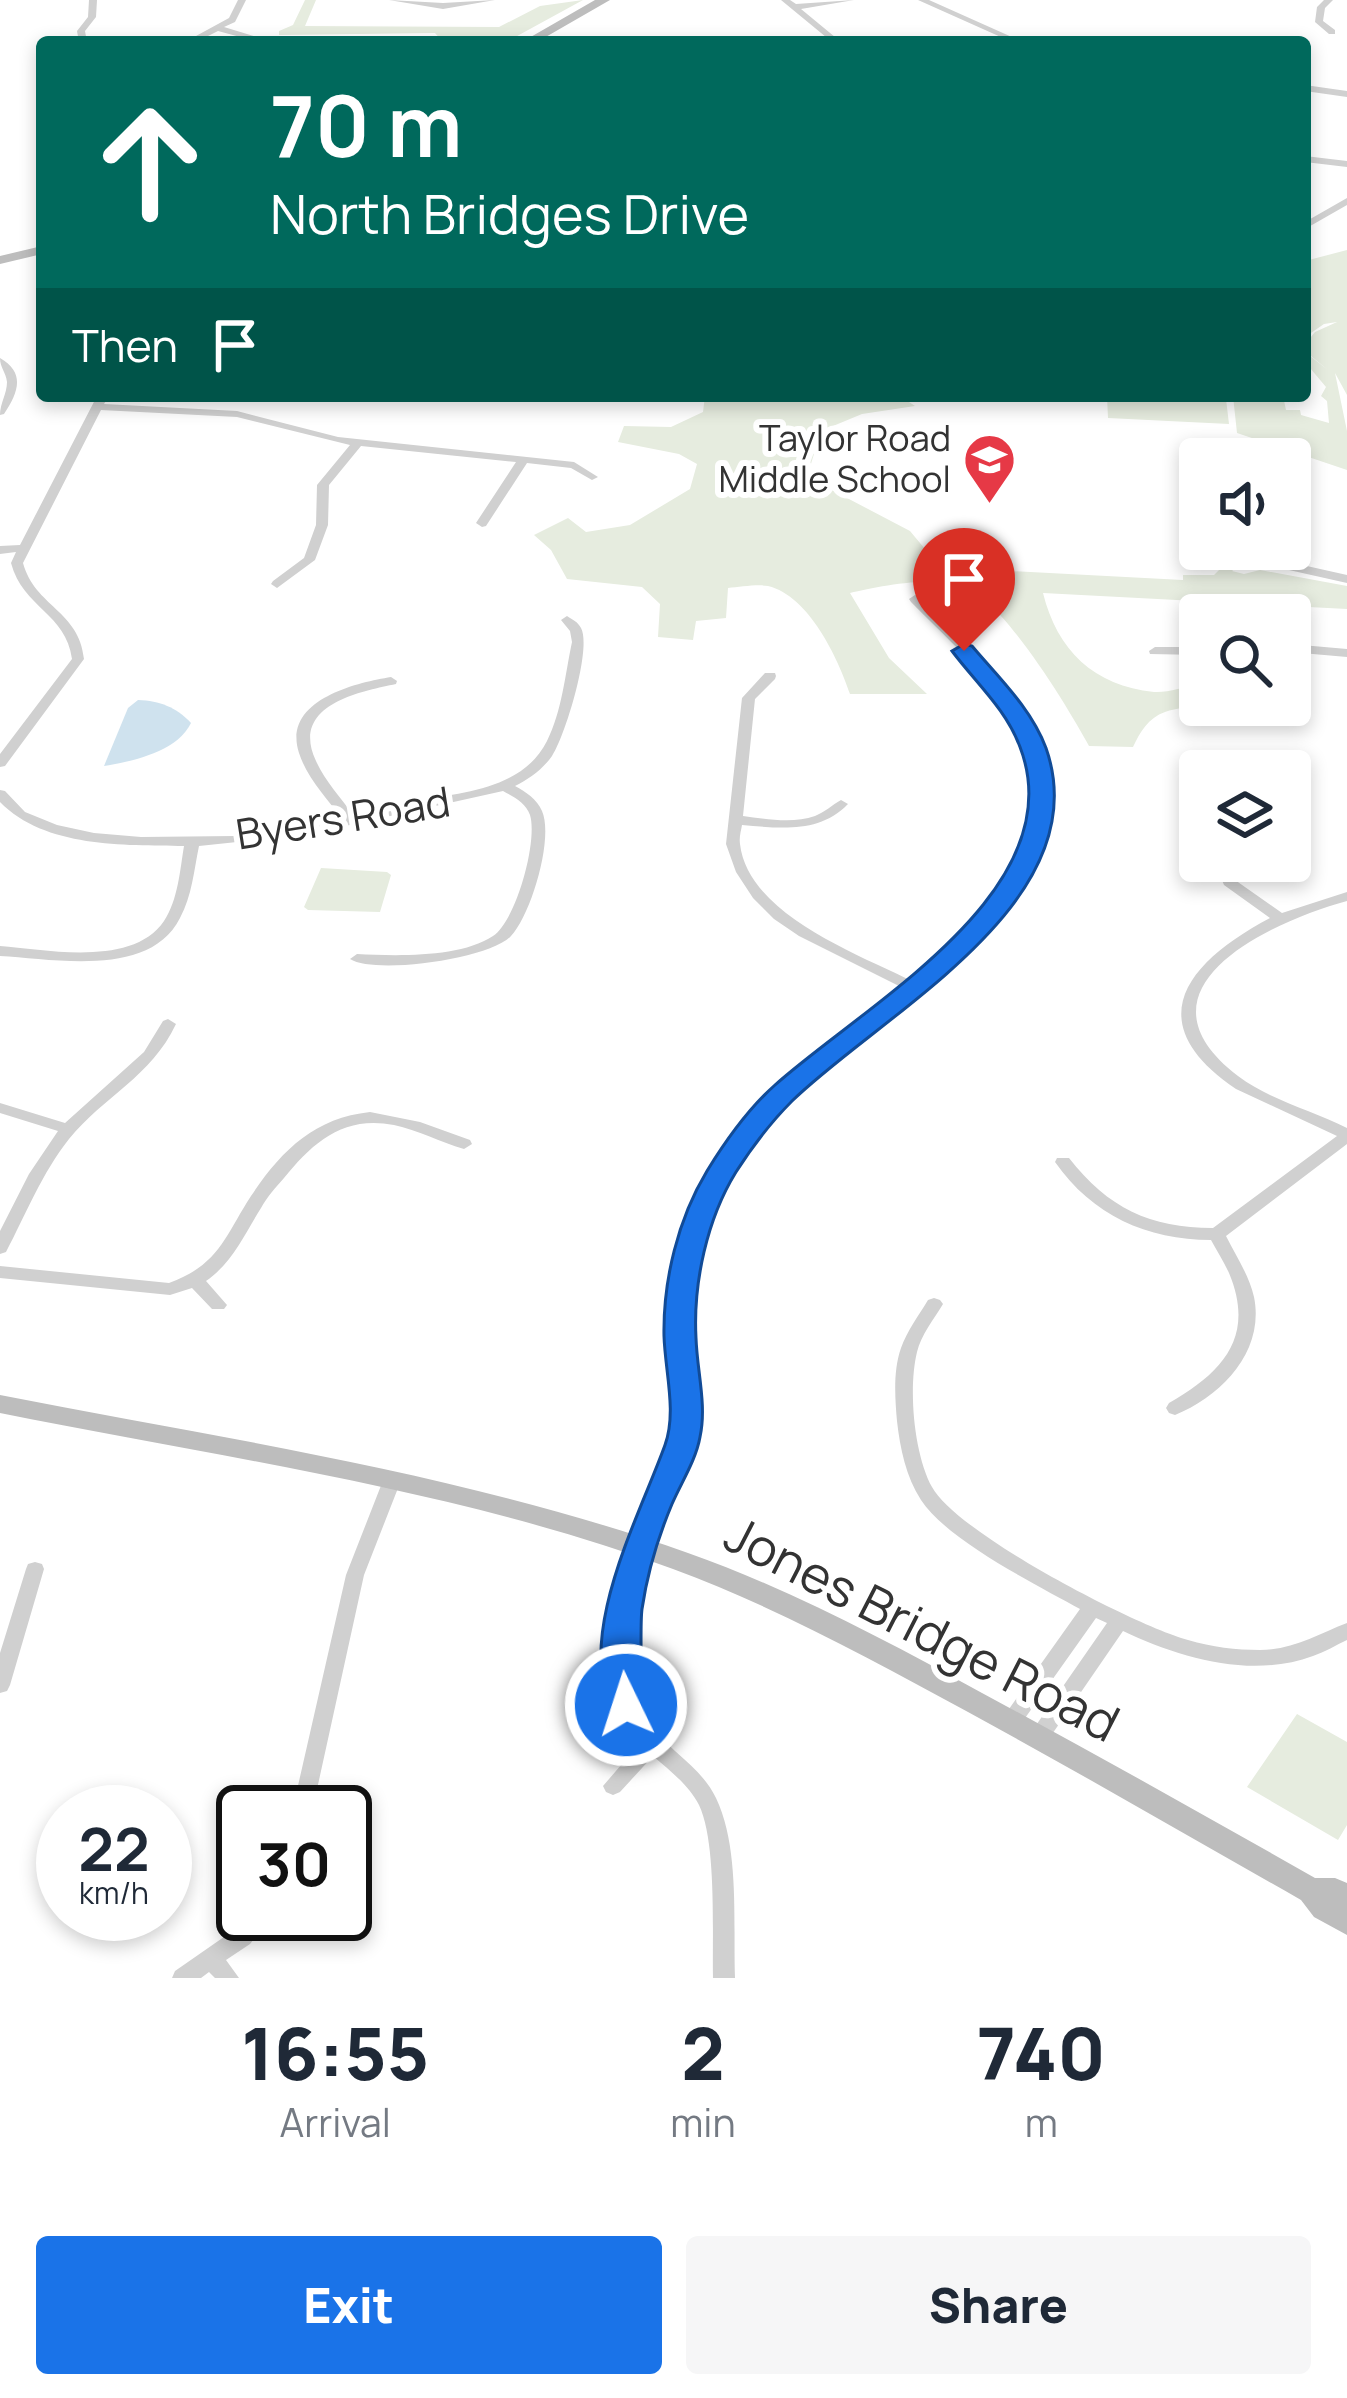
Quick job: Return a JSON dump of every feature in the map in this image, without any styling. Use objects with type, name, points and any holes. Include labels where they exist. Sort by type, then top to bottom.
[{"type":"main road","points":[[539,36],[604,0]]},
{"type":"main road","points":[[557,36],[621,0]]},
{"type":"main road","points":[[0,256],[36,248]]},
{"type":"main road","name":"Jones Bridge Road","points":[[0,1404],[391,1483],[640,1547],[793,1606],[1040,1737],[1311,1892],[1324,1908],[1347,1922]]},
{"type":"main road","points":[[1311,1892],[1335,1891],[1347,1897]]},
{"type":"street","points":[[82,36],[92,16],[93,0]]},
{"type":"street","points":[[203,36],[239,13],[242,0]]},
{"type":"street","points":[[393,0],[443,7],[490,0]]},
{"type":"street","points":[[790,4],[850,0]]},
{"type":"street","points":[[922,0],[1005,36]]},
{"type":"street","points":[[1329,0],[1321,7],[1318,22],[1332,32]]},
{"type":"street","points":[[790,4],[830,36]]},
{"type":"street","points":[[221,28],[248,36]]},
{"type":"street","points":[[1311,89],[1347,94]]},
{"type":"street","points":[[1311,160],[1347,164]]},
{"type":"street","points":[[1311,222],[1347,201]]},
{"type":"street","points":[[0,361],[12,377],[13,392],[0,412]]},
{"type":"street","points":[[195,412],[199,402]]},
{"type":"street","points":[[0,763],[78,658],[74,633],[19,578],[17,562],[98,406],[260,417],[320,437],[574,465],[592,476]]},
{"type":"street","points":[[277,584],[309,560],[322,525],[323,485],[358,442]]},
{"type":"street","points":[[482,523],[524,458]]},
{"type":"street","points":[[0,550],[25,548]]},
{"type":"street","points":[[1307,570],[1347,579]]},
{"type":"street","points":[[724,1978],[716,1826],[706,1798],[652,1743],[626,1705],[620,1677],[625,1606],[640,1547],[683,1441],[686,1413],[680,1334],[683,1283],[695,1230],[719,1176],[748,1132],[782,1094],[979,929],[1013,888],[1035,841],[1041,794],[1034,750],[1016,713],[915,599]]},
{"type":"street","name":"Byers Road","points":[[0,794],[14,813],[53,832],[94,839],[194,839],[278,836],[504,786],[537,766],[555,742],[578,642],[576,629],[567,620]]},
{"type":"street","points":[[1311,650],[1347,653]]},
{"type":"street","points":[[1155,651],[1179,651]]},
{"type":"street","points":[[770,676],[749,698],[735,820],[737,864],[763,903],[796,927],[911,986]]},
{"type":"street","points":[[350,820],[306,754],[304,730],[315,712],[335,697],[391,681]]},
{"type":"street","points":[[357,959],[382,961],[471,949],[496,940],[514,926],[539,823],[528,801],[504,786]]},
{"type":"street","points":[[735,820],[813,822],[831,815],[841,804]]},
{"type":"street","points":[[0,951],[106,955],[147,943],[160,935],[175,914],[194,839]]},
{"type":"street","points":[[1229,882],[1277,916]]},
{"type":"street","points":[[1063,1162],[1127,1220],[1191,1235],[1217,1234],[1347,1135],[1230,1078],[1195,1041],[1189,1021],[1192,984],[1238,940],[1277,916],[1347,896]]},
{"type":"street","points":[[0,1248],[40,1165],[68,1129],[152,1052],[167,1024]]},
{"type":"street","points":[[0,1108],[68,1129]]},
{"type":"street","points":[[0,1272],[141,1290],[170,1289],[196,1281],[223,1261],[259,1198],[303,1144],[324,1127],[361,1116],[383,1116],[464,1144]]},
{"type":"street","points":[[1175,1408],[1229,1374],[1241,1346],[1247,1315],[1243,1291],[1217,1234]]},
{"type":"street","points":[[196,1281],[218,1305]]},
{"type":"street","points":[[934,1304],[908,1352],[907,1449],[930,1500],[986,1545],[1119,1621],[1166,1643],[1222,1657],[1259,1659],[1322,1647],[1347,1631]]},
{"type":"street","points":[[308,1785],[355,1575],[391,1483]]},
{"type":"street","points":[[0,1685],[35,1568]]},
{"type":"street","points":[[1011,1722],[1092,1608]]},
{"type":"street","points":[[1040,1737],[1119,1621]]},
{"type":"street","points":[[613,1786],[652,1743]]},
{"type":"street","points":[[183,1978],[221,1969],[242,1941]]},
{"type":"shaded area","points":[[305,0],[316,0],[305,26],[499,27],[540,6],[583,0],[517,36],[279,35],[293,25]]},
{"type":"shaded area","points":[[1347,250],[1347,395],[1335,373],[1347,431],[1347,470],[1311,458],[1311,438],[1252,438],[1237,433],[1234,402],[1284,402],[1286,410],[1300,410],[1301,415],[1329,423],[1327,401],[1321,396],[1326,387],[1311,369],[1311,357],[1328,370],[1311,356],[1311,337],[1337,322],[1311,333],[1311,259]]},
{"type":"shaded area","points":[[704,402],[909,402],[915,406],[862,414],[821,431],[807,477],[910,531],[925,549],[989,564],[991,570],[1183,580],[1183,575],[1214,575],[1219,570],[1244,574],[1260,570],[1347,586],[1347,609],[1311,607],[1311,594],[1179,594],[1179,600],[1043,593],[1068,648],[1096,673],[1154,692],[1179,689],[1179,709],[1154,718],[1133,747],[1089,746],[1051,682],[996,610],[978,594],[962,585],[936,581],[875,588],[850,593],[889,658],[927,694],[850,694],[820,630],[783,592],[768,586],[728,588],[726,618],[696,621],[693,640],[658,637],[660,604],[642,587],[567,579],[551,550],[534,535],[568,518],[586,532],[630,525],[690,489],[697,464],[679,454],[618,442],[624,426],[671,427],[703,412]]},
{"type":"shaded area","points":[[1107,402],[1226,402],[1229,424],[1108,418]]},
{"type":"shaded area","points":[[321,868],[387,872],[391,875],[380,912],[308,910],[304,907]]},
{"type":"shaded area","points":[[1297,1714],[1347,1742],[1347,1825],[1338,1840],[1247,1787]]},
{"type":"water","points":[[138,700],[167,706],[191,723],[165,748],[104,766],[128,708]]},
{"type":"place","name":"Taylor Road Middle School","points":[[990,505]]},
{"type":"route","points":[[626,1705],[620,1677],[625,1606],[652,1511],[683,1441],[683,1283],[695,1230],[719,1176],[748,1132],[782,1094],[998,909],[1028,862],[1035,841],[1041,794],[1027,731],[964,651]]}]
